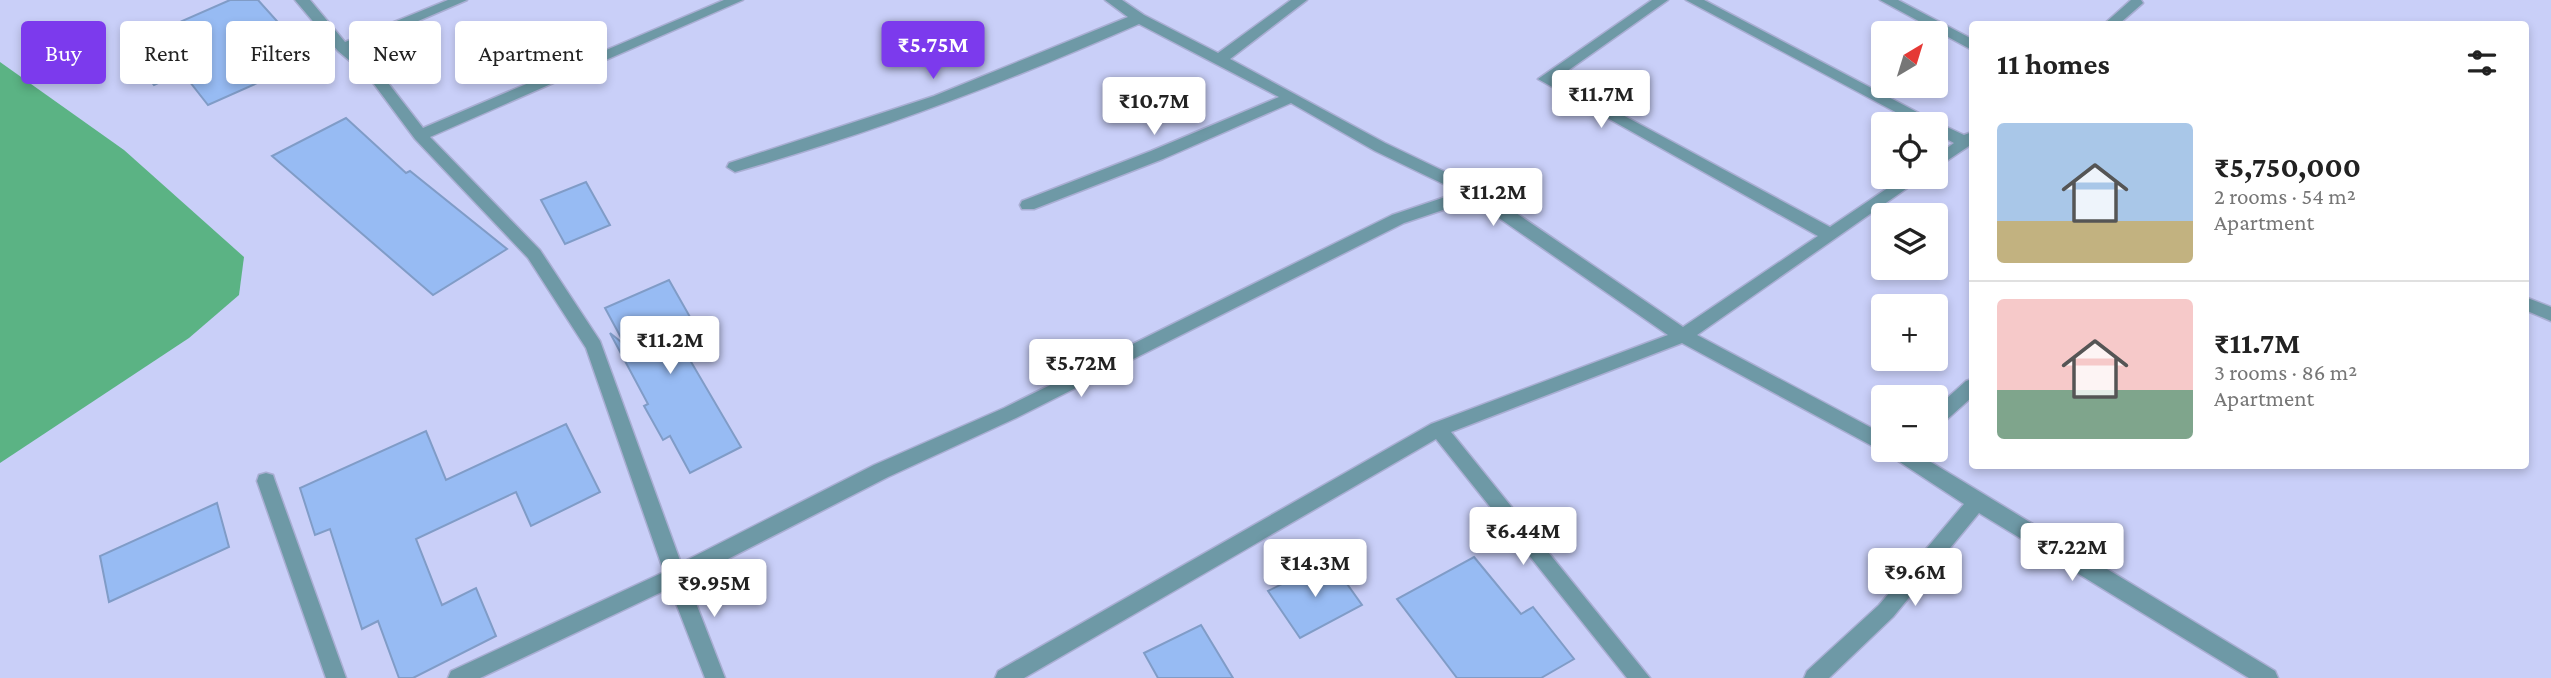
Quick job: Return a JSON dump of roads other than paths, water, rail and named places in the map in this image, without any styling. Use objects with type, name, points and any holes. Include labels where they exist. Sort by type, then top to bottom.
[{"type":"street","points":[[302,0],[344,48],[373,73],[420,135],[534,254],[594,346],[675,576],[715,678]]},
{"type":"street","points":[[344,48],[460,0]]},
{"type":"street","points":[[420,135],[736,0]]},
{"type":"street","points":[[1112,0],[1139,18],[1292,97],[1380,147],[1475,193],[1683,336],[1871,435]]},
{"type":"street","points":[[1220,59],[1300,0]]},
{"type":"street","points":[[1661,0],[1545,79],[1830,235]]},
{"type":"street","points":[[1693,0],[1907,112]]},
{"type":"street","points":[[1887,0],[1969,43]]},
{"type":"street","points":[[2115,21],[2136,3]]},
{"type":"street","points":[[735,167],[825,141],[1083,43],[1139,18]]},
{"type":"street","points":[[1028,205],[1157,155],[1292,97]]},
{"type":"street","points":[[1948,132],[1969,140]]},
{"type":"street","points":[[1948,155],[1969,140]]},
{"type":"street","points":[[1005,678],[1438,429],[1683,336],[1897,189]]},
{"type":"street","points":[[457,678],[675,576],[881,471],[1010,413],[1398,219],[1475,193]]},
{"type":"street","points":[[2529,305],[2551,314]]},
{"type":"street","points":[[1948,408],[1969,389]]},
{"type":"street","points":[[1438,429],[1640,678]]},
{"type":"street","points":[[1916,462],[1977,502],[2269,678]]},
{"type":"street","points":[[266,481],[336,678]]},
{"type":"street","points":[[1814,678],[1885,611],[1977,502]]}]
